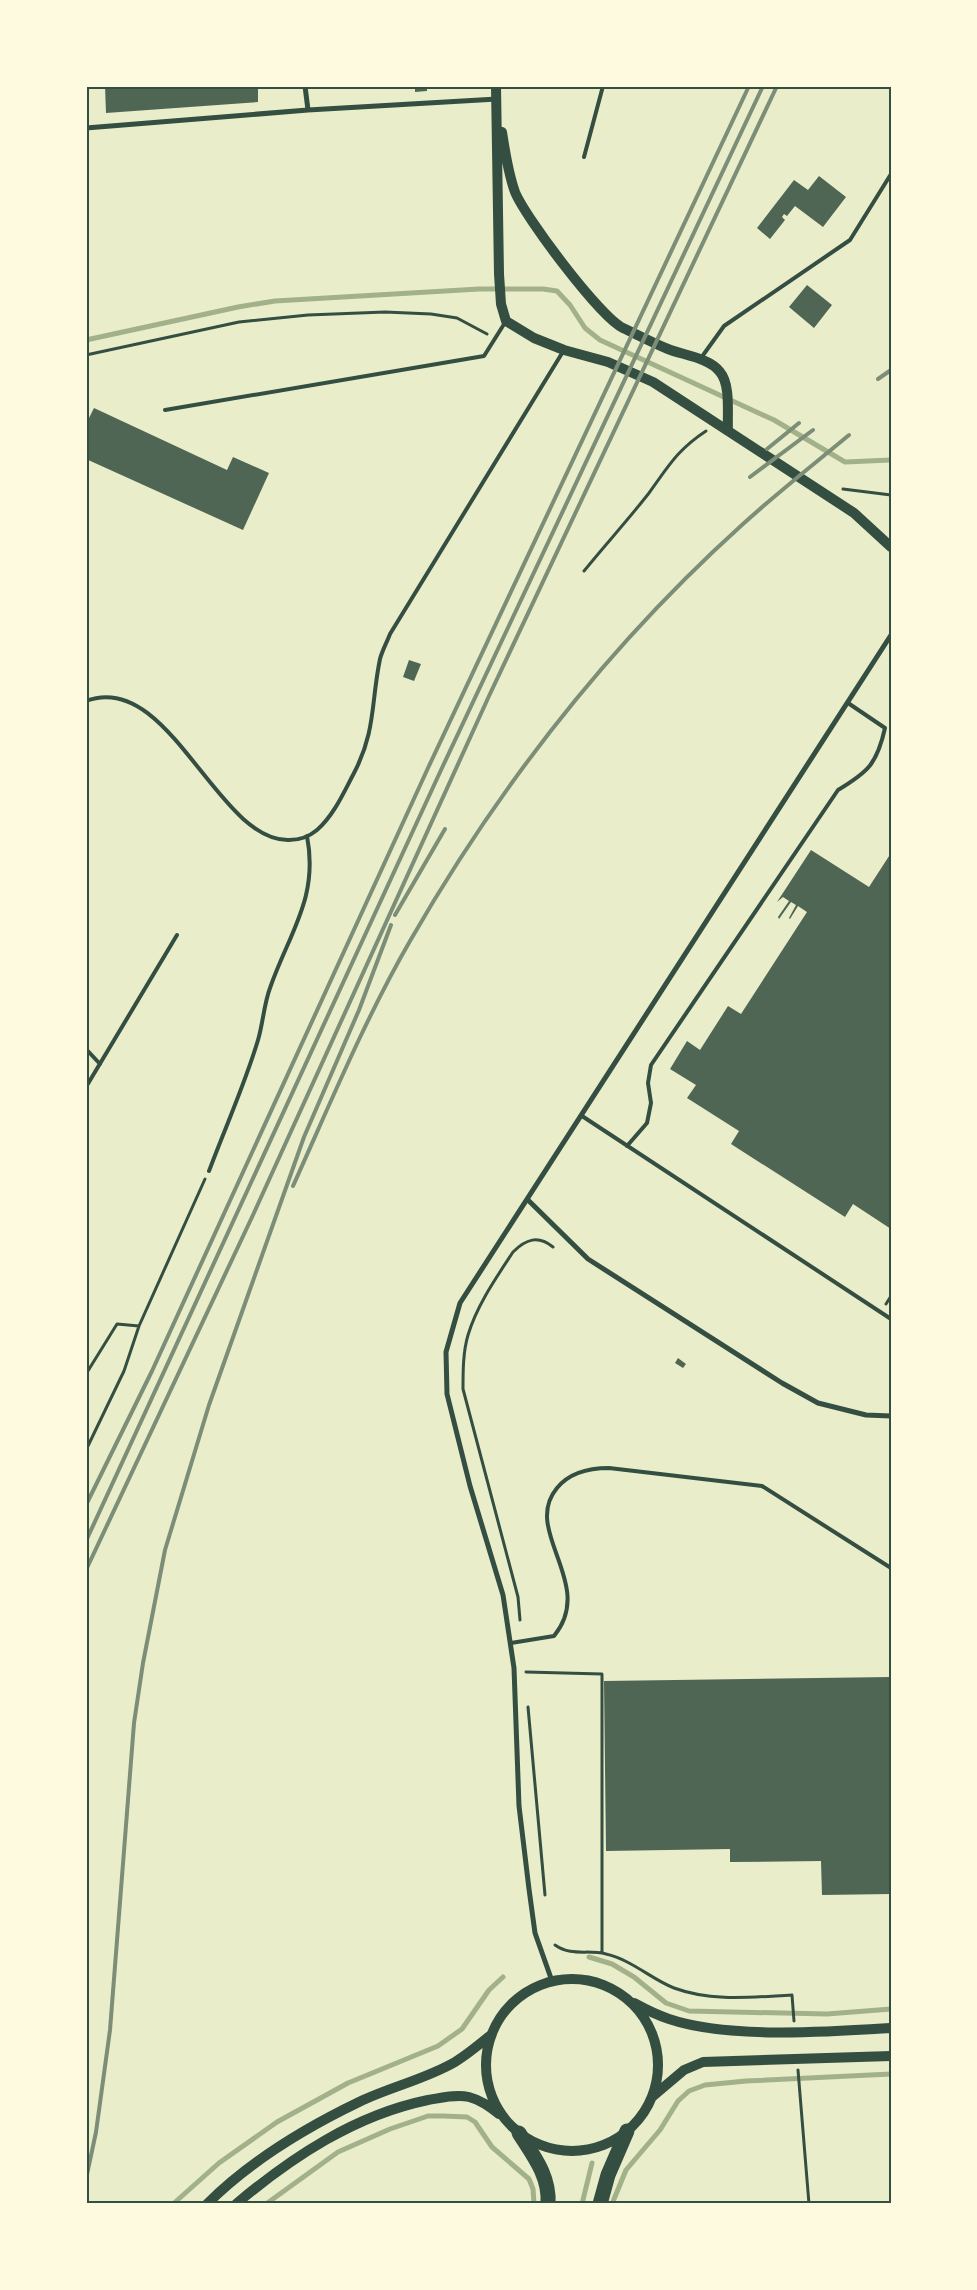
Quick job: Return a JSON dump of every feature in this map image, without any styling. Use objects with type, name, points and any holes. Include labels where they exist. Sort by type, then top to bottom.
[{"type":"highway","points":[[600,2204],[608,2175],[627,2131]]},
{"type":"highway","points":[[519,2132],[543,2171],[547,2183],[548,2204]]},
{"type":"main road","points":[[496,86],[499,274],[501,304],[506,321],[534,338],[564,350],[608,362],[653,382],[854,513],[891,547]]},
{"type":"main road","points":[[497,99],[514,191],[526,214],[587,293],[620,327],[668,349],[714,366],[721,372],[726,384],[728,431]]},
{"type":"main road","points":[[504,2117],[496,2105],[487,2077],[487,2056],[492,2034],[502,2016],[515,2000],[527,1992],[552,1981],[573,1979],[593,1982],[612,1989],[630,2001],[670,2020],[707,2027],[776,2031],[891,2028]]},
{"type":"main road","points":[[630,2001],[648,2024],[657,2053],[658,2068],[652,2097]]},
{"type":"main road","points":[[207,2204],[263,2158],[315,2124],[380,2093],[440,2070],[470,2052],[492,2034]]},
{"type":"main road","points":[[236,2204],[275,2173],[314,2147],[356,2124],[403,2106],[441,2098],[470,2097],[489,2106],[504,2117],[519,2132],[544,2146],[573,2151],[602,2146],[627,2131],[637,2121],[652,2097],[677,2074],[703,2062],[891,2056]]},
{"type":"street","points":[[305,86],[308,110]]},
{"type":"street","points":[[86,128],[308,110],[497,99]]},
{"type":"street","points":[[552,1981],[535,1933],[529,1889],[519,1806],[514,1668],[503,1595],[470,1486],[447,1394],[446,1352],[460,1303],[891,635]]},
{"type":"street","points":[[528,1199],[588,1259],[782,1383],[818,1403],[866,1415],[891,1416]]},
{"type":"lane","points":[[584,157],[603,86]]},
{"type":"lane","points":[[699,360],[724,326],[850,240],[891,174]]},
{"type":"lane","points":[[165,410],[484,356],[506,321]]},
{"type":"lane","points":[[86,701],[97,697],[111,696],[142,709],[174,738],[235,810],[256,831],[269,838],[295,840],[317,830],[340,799],[364,752],[373,719],[380,658],[390,634],[564,350]]},
{"type":"lane","points":[[627,1146],[647,1123],[651,1103],[648,1083],[651,1065],[838,790],[864,774],[881,748],[885,728],[848,703]]},
{"type":"lane","points":[[209,1171],[258,1040],[270,988],[307,897],[311,856],[307,836]]},
{"type":"lane","points":[[86,1087],[177,935]]},
{"type":"lane","points":[[86,1049],[100,1064]]},
{"type":"lane","points":[[582,1116],[891,1319]]},
{"type":"lane","points":[[511,1643],[554,1636],[562,1626],[567,1611],[568,1591],[560,1560],[549,1534],[546,1515],[549,1498],[562,1482],[581,1471],[594,1468],[609,1468],[762,1486],[891,1568]]},
{"type":"path","points":[[86,355],[240,322],[308,315],[386,312],[431,314],[457,318],[488,334]]},
{"type":"path","points":[[584,571],[648,494],[668,464],[687,443],[716,424]]},
{"type":"path","points":[[839,489],[891,495]]},
{"type":"path","points":[[86,1450],[124,1371],[139,1326],[209,1171]]},
{"type":"path","points":[[520,1620],[518,1597],[462,1389],[463,1362],[468,1334],[482,1303],[513,1252],[526,1241],[532,1240],[544,1241],[553,1247]]},
{"type":"path","points":[[86,1374],[117,1324],[139,1326]]},
{"type":"path","points":[[526,1667],[526,1682]]},
{"type":"path","points":[[526,1672],[602,1674],[602,1953]]},
{"type":"path","points":[[528,1701],[545,1895]]},
{"type":"path","points":[[555,1945],[569,1952],[602,1953],[630,1963],[647,1972]]},
{"type":"building","points":[[105,86],[258,86],[258,102],[106,113]]},
{"type":"building","points":[[415,86],[427,86],[427,91],[415,92]]},
{"type":"building","points":[[819,176],[846,197],[823,227],[795,206],[787,216],[784,214],[782,217],[785,220],[770,239],[757,228],[794,180],[808,190]]},
{"type":"building","points":[[807,285],[832,305],[814,328],[789,307]]},
{"type":"building","points":[[94,408],[227,470],[233,457],[269,473],[243,530],[86,459],[86,424]]},
{"type":"building","points":[[409,660],[421,664],[414,681],[403,677]]},
{"type":"building","points":[[811,850],[869,887],[891,853],[891,1229],[853,1204],[845,1217],[731,1144],[739,1131],[687,1098],[696,1085],[670,1069],[687,1041],[700,1050],[728,1006],[741,1014],[807,912],[798,906],[790,919],[796,905],[791,902],[779,919],[778,917],[789,901],[783,897],[777,902]]},
{"type":"building","points":[[678,1358],[686,1364],[683,1368],[675,1363]]},
{"type":"building","points":[[891,1677],[891,1894],[822,1895],[821,1861],[730,1862],[730,1849],[606,1851],[604,1681]]},
{"type":"waterway","points":[[86,340],[238,307],[275,301],[479,289],[543,289],[557,291],[570,305],[585,328],[600,340],[774,420],[845,462],[891,460]]},
{"type":"waterway","points":[[589,1957],[612,1964],[634,1977],[666,2003],[689,2011],[827,2014],[891,2009]]},
{"type":"waterway","points":[[173,2204],[219,2163],[277,2122],[348,2083],[438,2046],[462,2029],[489,1990],[503,1977]]},
{"type":"waterway","points":[[612,2204],[626,2170],[660,2130],[678,2101],[689,2091],[705,2085],[746,2081],[891,2074]]},
{"type":"waterway","points":[[266,2204],[338,2152],[390,2129],[428,2116],[467,2117],[475,2122],[492,2147],[529,2179],[533,2189],[534,2204]]},
{"type":"waterway","points":[[582,2204],[592,2163]]},
{"type":"railway","points":[[86,1505],[152,1371],[428,768],[749,86]]},
{"type":"railway","points":[[86,1541],[441,770],[763,86]]},
{"type":"railway","points":[[86,1570],[253,1215],[489,696],[777,86]]},
{"type":"railway","points":[[878,379],[891,370]]},
{"type":"railway","points":[[767,449],[799,423]]},
{"type":"railway","points":[[750,477],[813,430]]},
{"type":"railway","points":[[293,1186],[348,1062],[410,941],[444,884],[519,773],[560,719],[647,618],[694,570],[756,513],[849,435]]},
{"type":"railway","points":[[395,915],[445,829]]},
{"type":"railway","points":[[86,2179],[96,2132],[110,2030],[134,1723],[143,1663],[165,1550],[209,1405],[304,1137],[359,1010],[391,925]]}]
